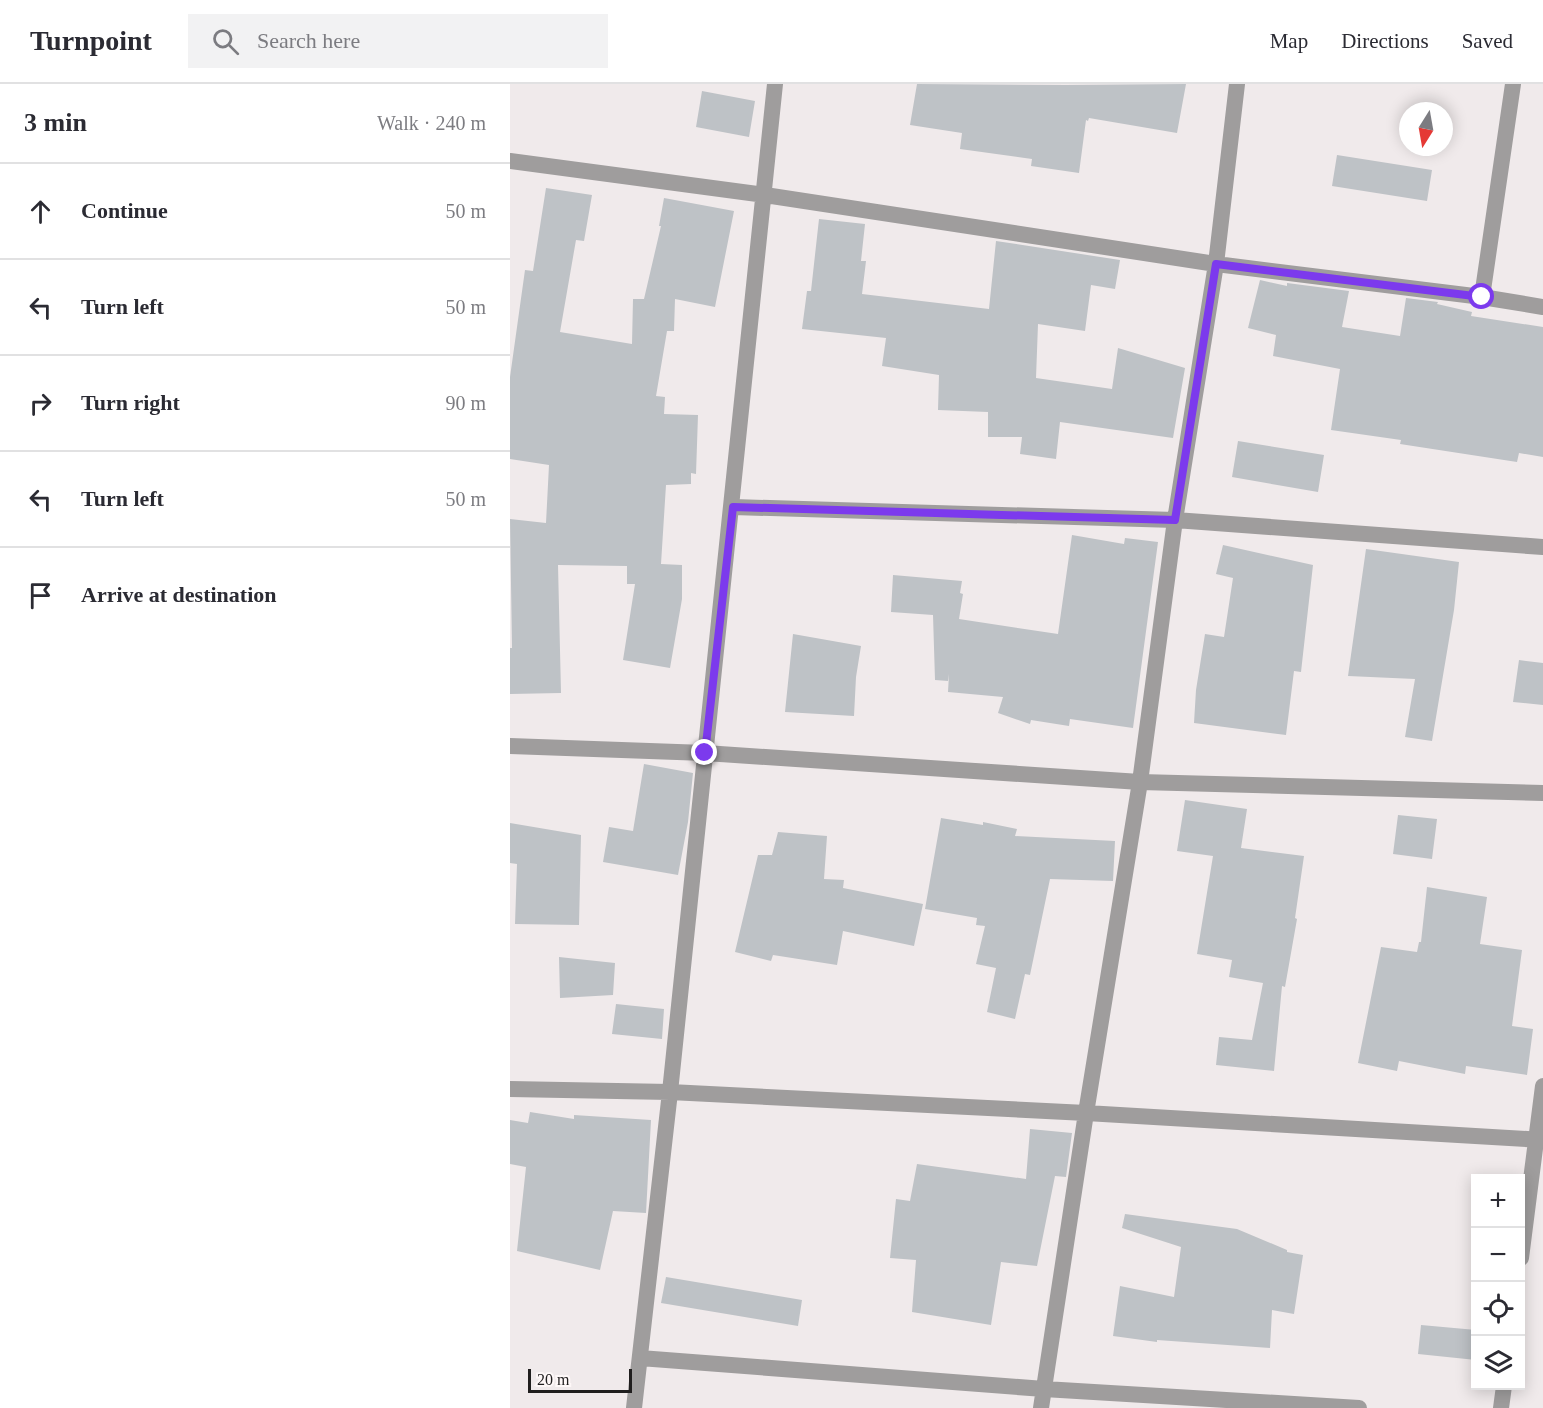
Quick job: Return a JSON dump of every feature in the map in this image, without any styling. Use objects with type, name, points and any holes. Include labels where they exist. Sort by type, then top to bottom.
[{"type":"street","points":[[634,1408],[733,507],[775,84]]},
{"type":"street","points":[[1041,1408],[1140,782],[1175,520],[1216,264],[1237,84]]},
{"type":"street","points":[[1482,297],[1509,84]]},
{"type":"street","points":[[510,161],[765,195],[1216,264],[1482,297],[1543,307]]},
{"type":"street","points":[[733,507],[1175,520],[1543,547]]},
{"type":"street","points":[[510,746],[705,753],[1140,782],[1543,793]]},
{"type":"street","points":[[1525,1233],[1540,1139],[1543,1086]]},
{"type":"street","points":[[510,1089],[670,1092],[1540,1139]]},
{"type":"street","points":[[640,1358],[1044,1389],[1359,1408]]},
{"type":"street","points":[[1501,1408],[1503,1390]]},
{"type":"building","points":[[917,84],[1186,84],[1177,133],[1089,118],[1088,121],[1086,120],[1079,173],[1031,166],[1032,159],[960,149],[962,133],[910,125]]},
{"type":"building","points":[[702,91],[755,101],[749,137],[696,127]]},
{"type":"building","points":[[1337,155],[1432,170],[1427,201],[1332,186]]},
{"type":"building","points":[[546,188],[592,195],[584,241],[576,240],[560,332],[632,344],[633,299],[644,299],[661,226],[659,226],[664,198],[734,211],[715,307],[675,299],[674,331],[667,331],[656,396],[665,397],[664,414],[698,415],[696,474],[691,473],[691,484],[666,485],[661,564],[682,565],[682,599],[670,668],[623,660],[635,584],[627,584],[627,566],[558,565],[561,693],[510,694],[510,648],[512,648],[510,519],[546,523],[549,465],[510,459],[510,377],[525,270],[533,271]]},
{"type":"building","points":[[819,219],[865,224],[861,261],[866,261],[862,294],[989,309],[996,241],[1120,260],[1115,289],[1091,285],[1085,331],[1038,324],[1036,378],[1112,389],[1118,348],[1185,368],[1173,438],[1060,422],[1056,459],[1020,454],[1022,437],[988,437],[988,412],[938,410],[939,375],[882,366],[886,338],[802,329],[807,291],[811,291]]},
{"type":"building","points":[[1260,280],[1287,286],[1287,283],[1349,291],[1342,327],[1400,336],[1406,298],[1438,302],[1437,304],[1472,312],[1471,316],[1543,327],[1543,457],[1519,453],[1517,462],[1400,444],[1401,440],[1331,430],[1340,369],[1273,356],[1276,335],[1248,328]]},
{"type":"building","points":[[1238,441],[1324,455],[1318,492],[1232,477]]},
{"type":"building","points":[[1072,535],[1124,544],[1125,538],[1158,542],[1133,728],[1070,719],[1069,726],[1031,720],[1030,724],[998,713],[1003,697],[948,692],[949,674],[948,681],[935,680],[933,615],[891,612],[893,575],[962,581],[960,593],[963,594],[959,619],[1058,634]]},
{"type":"building","points":[[1223,545],[1313,565],[1301,672],[1294,671],[1286,735],[1194,723],[1196,690],[1205,634],[1224,637],[1233,578],[1216,574]]},
{"type":"building","points":[[1366,549],[1459,562],[1454,610],[1432,741],[1405,737],[1415,679],[1348,676]]},
{"type":"building","points":[[793,634],[861,646],[856,677],[854,716],[785,712]]},
{"type":"building","points":[[1519,660],[1543,663],[1543,705],[1513,702]]},
{"type":"building","points":[[644,764],[693,773],[688,822],[678,875],[603,862],[609,827],[633,831]]},
{"type":"building","points":[[1185,800],[1247,809],[1241,848],[1304,856],[1295,918],[1297,919],[1285,987],[1282,986],[1274,1071],[1216,1065],[1219,1037],[1252,1040],[1263,983],[1229,977],[1232,960],[1197,954],[1213,856],[1177,851]]},
{"type":"building","points":[[1398,815],[1437,819],[1432,859],[1393,854]]},
{"type":"building","points":[[941,818],[983,825],[983,822],[1017,829],[1015,836],[1115,841],[1113,881],[1050,879],[1030,975],[1025,974],[1015,1019],[987,1012],[996,968],[976,964],[985,926],[976,925],[977,918],[925,909]]},
{"type":"building","points":[[510,823],[581,835],[579,925],[515,924],[517,864],[510,863]]},
{"type":"building","points":[[778,832],[827,836],[824,879],[844,880],[843,888],[923,904],[914,946],[843,931],[837,965],[773,955],[771,961],[735,952],[758,855],[772,855]]},
{"type":"building","points":[[1427,887],[1487,897],[1480,944],[1522,950],[1512,1026],[1533,1029],[1527,1075],[1466,1066],[1465,1074],[1399,1061],[1397,1071],[1358,1063],[1381,947],[1417,952],[1419,942],[1421,942]]},
{"type":"building","points":[[559,957],[615,963],[613,995],[560,998]]},
{"type":"building","points":[[616,1004],[664,1009],[662,1039],[612,1034]]},
{"type":"building","points":[[530,1112],[574,1119],[574,1115],[651,1120],[646,1213],[613,1211],[600,1270],[517,1251],[526,1167],[510,1164],[510,1120],[528,1123]]},
{"type":"building","points":[[1030,1129],[1072,1133],[1066,1177],[1055,1176],[1037,1266],[1001,1262],[991,1325],[912,1312],[916,1260],[890,1258],[896,1199],[910,1201],[917,1164],[1026,1179]]},
{"type":"building","points":[[1125,1214],[1237,1229],[1287,1250],[1287,1252],[1303,1255],[1294,1314],[1272,1310],[1270,1348],[1157,1340],[1157,1342],[1113,1336],[1120,1286],[1174,1297],[1181,1247],[1122,1228]]},
{"type":"building","points":[[666,1277],[802,1300],[798,1326],[661,1303]]},
{"type":"building","points":[[1421,1325],[1471,1330],[1471,1359],[1418,1354]]},
{"type":"route","points":[[705,753],[733,507],[1175,520],[1216,264],[1482,297]]}]
